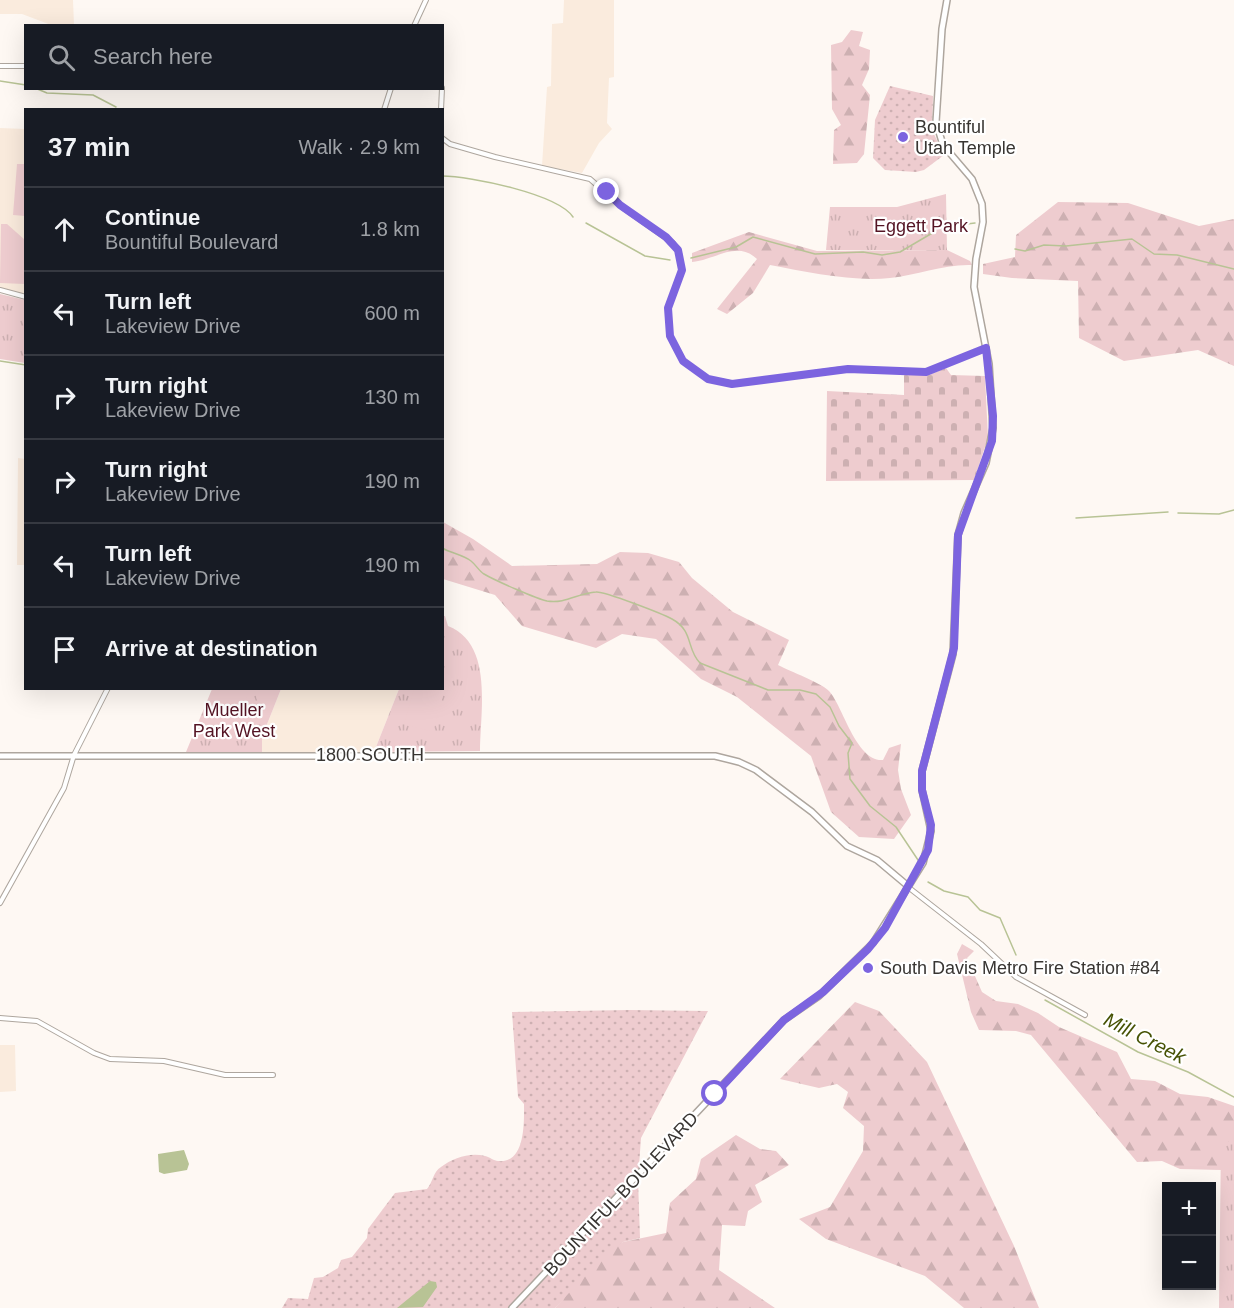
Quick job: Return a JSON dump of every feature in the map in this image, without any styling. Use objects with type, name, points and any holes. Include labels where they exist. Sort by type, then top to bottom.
[{"type":"main road","name":"BOUNTIFUL BOULEVARD","points":[[512,1308],[784,1020],[823,992],[873,943],[924,863],[931,837],[922,771],[954,648],[958,535],[992,441],[993,416],[986,348],[977,314],[974,287],[976,259],[983,222],[982,204],[972,179],[943,145],[936,122],[941,37],[947,0]]},
{"type":"main road","name":"1800 SOUTH","points":[[0,756],[691,755],[721,757],[739,762],[778,786],[812,812],[842,842],[877,860],[908,886]]},
{"type":"street","points":[[415,24],[426,0]]},
{"type":"street","points":[[0,66],[24,66]]},
{"type":"street","points":[[385,108],[390,90]]},
{"type":"street","points":[[441,108],[442,90]]},
{"type":"street","points":[[444,140],[450,144],[590,179],[620,205],[673,243],[679,253],[682,270],[668,308],[670,336],[683,361],[708,379],[732,384],[848,369],[926,372],[986,348]]},
{"type":"street","points":[[0,290],[24,296]]},
{"type":"street","points":[[0,903],[64,788],[74,756],[107,690]]},
{"type":"street","points":[[908,886],[981,944],[1016,976],[1085,1015]]},
{"type":"street","points":[[0,1018],[37,1021],[94,1053],[110,1059],[164,1060],[230,1075],[273,1075]]},
{"type":"shaded area","points":[[0,0],[73,0],[74,24],[48,24],[22,14],[0,14]]},
{"type":"shaded area","points":[[564,0],[614,0],[614,77],[609,78],[607,123],[612,129],[599,143],[582,173],[542,166],[547,87],[551,86],[552,24],[563,23]]},
{"type":"shaded area","points":[[0,128],[24,129],[24,294],[0,288]]},
{"type":"shaded area","points":[[18,458],[24,459],[24,565],[17,565]]},
{"type":"shaded area","points":[[281,690],[399,690],[374,752],[262,752],[262,737]]},
{"type":"shaded area","points":[[0,1045],[15,1045],[16,1091],[0,1092]]},
{"type":"shaded area","points":[[184,1150],[189,1164],[187,1170],[164,1174],[159,1172],[158,1154]]},
{"type":"shaded area","points":[[430,1281],[436,1282],[437,1287],[423,1307],[397,1308]]},
{"type":"green space","points":[[851,30],[863,32],[859,46],[870,50],[869,69],[862,85],[870,95],[864,154],[857,163],[833,164],[834,130],[841,125],[832,109],[831,45],[842,42]]},
{"type":"green space","points":[[890,86],[933,96],[932,130],[944,155],[924,170],[916,172],[885,170],[873,158],[875,120]]},
{"type":"green space","points":[[17,164],[24,164],[24,216],[13,215]]},
{"type":"green space","name":"Eggett Park","points":[[946,194],[947,250],[826,250],[830,207],[897,207]]},
{"type":"green space","points":[[1058,202],[1128,203],[1199,226],[1234,219],[1234,366],[1198,350],[1124,361],[1079,338],[1078,281],[1012,278],[983,274],[983,264],[1015,257],[1016,235]]},
{"type":"green space","points":[[1,224],[7,224],[24,239],[24,284],[0,283]]},
{"type":"green space","points":[[749,232],[817,251],[947,250],[970,261],[972,265],[951,266],[900,277],[861,279],[770,265],[753,293],[727,314],[717,309],[757,259],[742,251],[734,251],[692,262],[692,253]]},
{"type":"green space","points":[[0,294],[24,300],[24,363],[0,359]]},
{"type":"green space","points":[[946,368],[951,375],[985,376],[988,438],[974,480],[826,481],[827,391],[904,395],[904,375],[929,375]]},
{"type":"green space","points":[[444,523],[512,566],[597,564],[620,552],[648,553],[679,562],[692,578],[733,612],[789,640],[778,665],[829,691],[851,732],[865,752],[874,758],[883,760],[889,748],[901,744],[898,770],[901,789],[911,815],[894,839],[859,837],[831,812],[811,756],[737,697],[701,679],[656,639],[622,634],[596,648],[522,626],[495,595],[444,579]]},
{"type":"green space","points":[[445,616],[448,626],[463,635],[478,663],[482,699],[480,751],[374,752],[399,690],[444,690]]},
{"type":"green space","name":"Mueller Park West","points":[[212,690],[281,690],[262,737],[262,752],[186,752]]},
{"type":"green space","points":[[221,690],[246,690],[248,695],[238,719],[209,709],[212,699]]},
{"type":"green space","points":[[254,690],[276,690],[270,713],[258,704]]},
{"type":"green space","points":[[414,690],[444,692],[433,732],[404,724]]},
{"type":"green space","points":[[962,944],[974,951],[967,958],[982,992],[996,1001],[1018,1004],[1038,1013],[1059,1027],[1117,1052],[1131,1079],[1155,1081],[1180,1094],[1208,1097],[1234,1106],[1234,1142],[1221,1142],[1221,1170],[1180,1169],[1162,1161],[1137,1162],[1031,1035],[1016,1031],[979,1030],[971,1012],[957,954]]},
{"type":"green space","points":[[855,1002],[879,1011],[927,1062],[1014,1246],[1039,1308],[964,1308],[925,1276],[826,1239],[799,1219],[830,1207],[863,1151],[864,1126],[843,1108],[848,1092],[837,1084],[819,1088],[780,1079]]},
{"type":"green space","points":[[708,1011],[641,1138],[638,1180],[640,1238],[623,1242],[555,1308],[282,1308],[288,1298],[308,1299],[314,1278],[323,1277],[338,1268],[341,1260],[352,1257],[367,1238],[368,1229],[395,1193],[427,1189],[438,1169],[462,1157],[479,1155],[498,1161],[514,1156],[522,1140],[524,1104],[518,1097],[512,1012]]},
{"type":"green space","points":[[736,1135],[760,1149],[776,1151],[789,1165],[755,1185],[762,1202],[748,1211],[745,1226],[722,1225],[719,1270],[775,1308],[555,1308],[608,1251],[623,1242],[666,1233],[670,1203],[696,1179],[701,1159]]},
{"type":"green space","points":[[1221,1142],[1234,1142],[1234,1308],[1219,1308]]},
{"type":"waterway","points":[[0,81],[24,85]]},
{"type":"waterway","points":[[40,90],[47,93],[93,95],[116,107]]},
{"type":"waterway","points":[[444,176],[492,183],[532,194],[550,201],[573,217]]},
{"type":"waterway","points":[[586,223],[645,256],[670,260]]},
{"type":"waterway","points":[[691,258],[736,247],[753,237],[815,254],[863,252],[882,255],[900,252],[934,232],[934,228],[975,223]]},
{"type":"waterway","points":[[1015,249],[1025,251],[1044,245],[1066,246],[1132,239],[1154,254],[1177,255],[1234,269]]},
{"type":"waterway","points":[[0,361],[24,365]]},
{"type":"waterway","points":[[1178,513],[1219,514],[1234,510]]},
{"type":"waterway","points":[[1076,518],[1168,512]]},
{"type":"waterway","points":[[444,549],[468,559],[489,577],[542,600],[554,602],[596,592],[646,608],[672,619],[684,629],[700,663],[768,690],[800,690],[816,694],[830,707],[839,726],[852,743],[848,753],[850,779],[870,806],[896,827],[918,860]]},
{"type":"waterway","name":"Mill Creek","points":[[928,882],[944,891],[968,897],[980,910],[1000,918],[1016,955]]},
{"type":"waterway","name":"Mill Creek","points":[[1045,1000],[1138,1052],[1188,1072],[1234,1097]]},
{"type":"place","name":"Bountiful Utah Temple","points":[[903,137]]},
{"type":"place","name":"South Davis Metro Fire Station #84","points":[[868,968]]},
{"type":"route","points":[[607,192],[620,205],[666,237],[678,250],[682,270],[668,308],[670,336],[683,361],[708,379],[732,384],[848,369],[921,373],[935,370],[986,348],[989,364],[993,416],[992,441],[987,463],[967,506],[958,535],[954,648],[922,771],[922,790],[931,825],[931,837],[926,856],[885,928],[873,943],[814,1000],[784,1020],[715,1094]]}]
